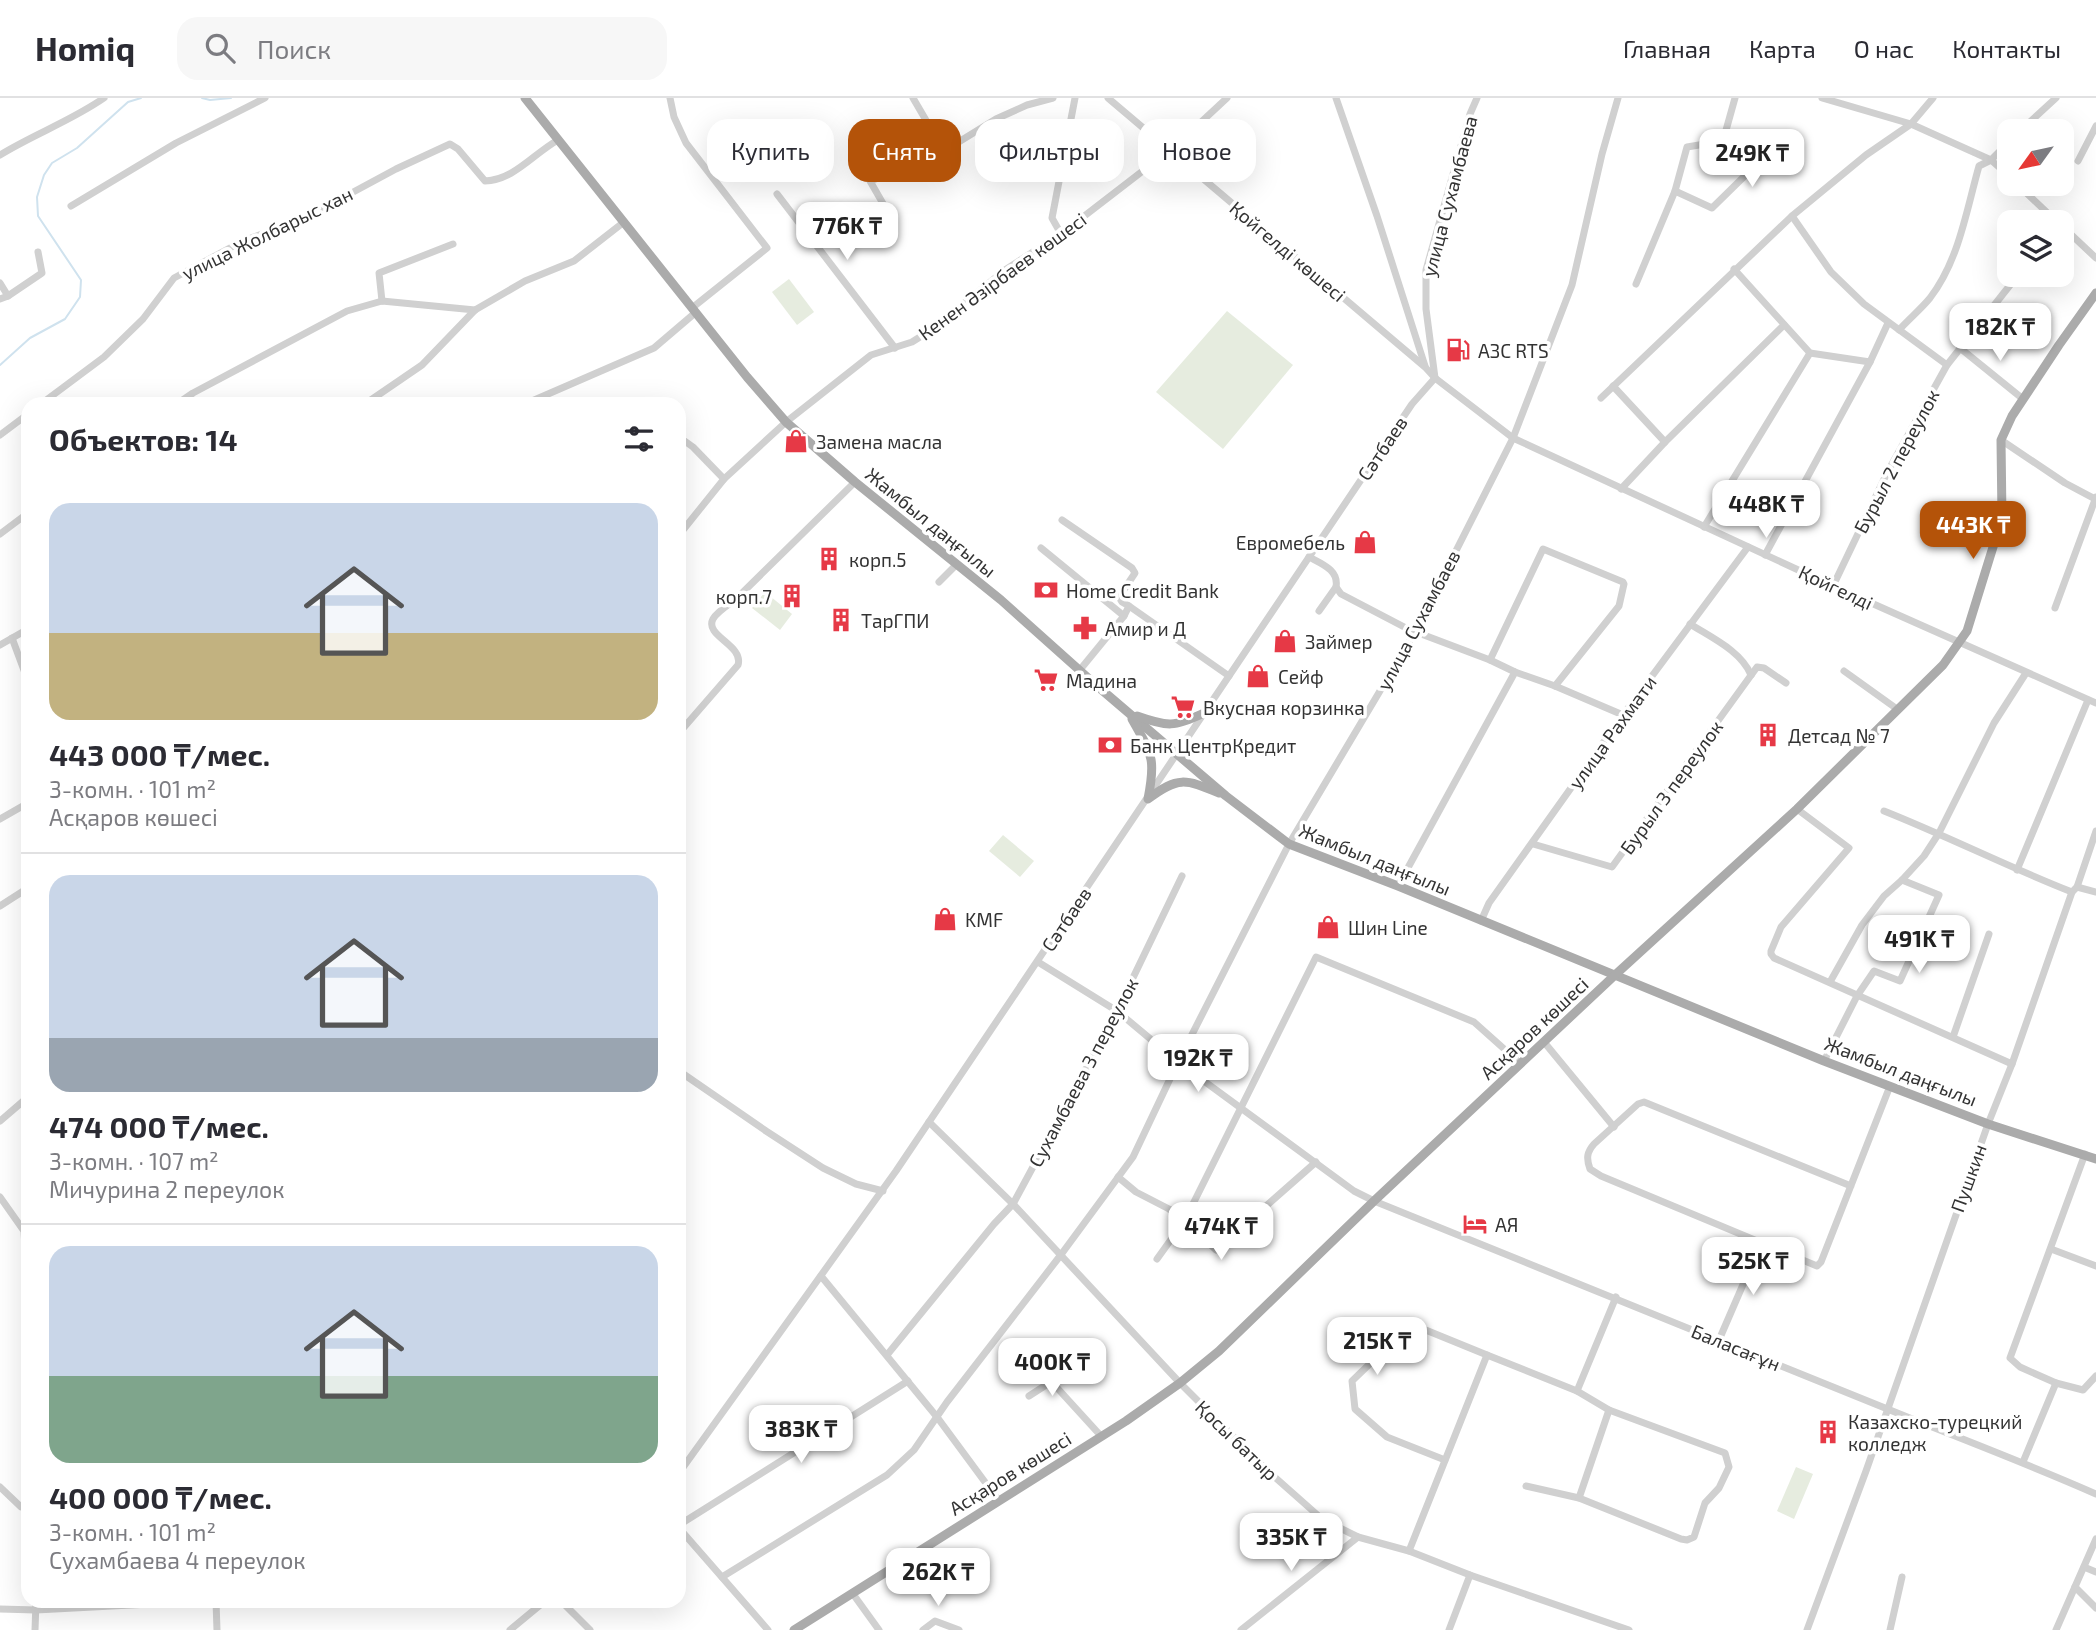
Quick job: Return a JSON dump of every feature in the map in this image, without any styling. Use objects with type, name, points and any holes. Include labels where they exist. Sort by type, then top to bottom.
[{"type":"main road","name":"Жамбыл даңғылы","points":[[525,98],[786,422],[855,482],[1001,600],[1079,671],[1226,796],[1289,844],[1824,1061],[1988,1124],[2096,1159]]},
{"type":"main road","name":"Асқаров көшесі","points":[[794,1630],[1180,1383],[1263,1310],[1374,1201],[1797,808],[1943,665],[1967,631],[2002,518],[2001,440],[2012,416],[2096,293]]},
{"type":"main road","points":[[1129,713],[1156,723],[1174,725],[1204,712]]},
{"type":"main road","points":[[1129,713],[1152,757],[1153,773],[1147,799]]},
{"type":"main road","points":[[1147,799],[1164,786],[1177,782],[1191,783],[1226,796]]},
{"type":"street","points":[[0,155],[82,114],[104,98]]},
{"type":"street","points":[[71,206],[176,144],[265,98]]},
{"type":"street","points":[[541,397],[654,348],[694,310],[768,248],[686,143],[674,117],[670,98]]},
{"type":"street","points":[[914,98],[926,119]]},
{"type":"street","points":[[961,141],[996,119],[1027,105],[1052,98]]},
{"type":"street","points":[[1061,234],[1052,218],[1075,98]]},
{"type":"street","name":"Қойгелді көшесі","points":[[1108,98],[1138,123]]},
{"type":"street","name":"Кенен Әзірбаев көшесі","points":[[1203,119],[1227,98]]},
{"type":"street","points":[[1336,98],[1425,367]]},
{"type":"street","name":"улица Сухамбаева","points":[[1435,378],[1426,309],[1426,270],[1469,114],[1477,98]]},
{"type":"street","name":"улица Сухамбаев","points":[[1060,1256],[1133,1157],[1178,1062],[1289,844],[1415,632],[1513,438],[1572,285],[1602,154],[1618,98]]},
{"type":"street","points":[[1723,141],[1735,98]]},
{"type":"street","points":[[1822,98],[1911,124],[1992,160],[1997,165]]},
{"type":"street","points":[[1601,398],[1792,216],[1866,155],[1911,124],[1933,98]]},
{"type":"street","points":[[2033,119],[2056,98]]},
{"type":"street","points":[[2078,161],[2096,126]]},
{"type":"street","name":"улица Жолбарыс хан","points":[[50,397],[114,348],[143,319],[174,278],[243,241],[305,218],[396,169],[450,145],[458,149],[485,181],[508,176],[558,139]]},
{"type":"street","points":[[1636,284],[1675,191],[1687,147],[1723,141],[1763,159],[1712,208],[1675,191]]},
{"type":"street","points":[[1899,330],[1929,299],[1949,269],[1979,166],[1997,155]]},
{"type":"street","name":"Кенен Әзірбаев көшесі","points":[[686,526],[724,480],[786,422],[871,355],[912,342],[931,330],[1005,270],[1061,234],[1138,175]]},
{"type":"street","points":[[871,182],[889,214]]},
{"type":"street","name":"Қойгелді көшесі","points":[[1208,182],[1435,378]]},
{"type":"street","points":[[777,194],[895,348]]},
{"type":"street","points":[[2030,196],[2044,210]]},
{"type":"street","points":[[1792,216],[1831,272],[1864,304],[1947,365]]},
{"type":"street","points":[[375,397],[422,365],[475,310],[525,281],[574,261],[624,222]]},
{"type":"street","points":[[2074,237],[2096,258]]},
{"type":"street","points":[[382,301],[379,272],[453,244]]},
{"type":"street","points":[[0,284],[4,297],[42,273],[38,252]]},
{"type":"street","points":[[1734,269],[1810,353],[1870,362]]},
{"type":"street","name":"Бурыл 2 переулок","points":[[1833,586],[1887,473],[1947,365],[2008,287]]},
{"type":"street","points":[[187,397],[347,311],[382,301],[475,310]]},
{"type":"street","points":[[1765,555],[1870,362],[1888,323]]},
{"type":"street","points":[[1622,489],[1665,442],[1784,325]]},
{"type":"street","points":[[1960,348],[2023,399]]},
{"type":"street","points":[[1704,527],[1810,353]]},
{"type":"street","name":"Қойгелді","points":[[1435,378],[1513,438],[2096,704]]},
{"type":"street","name":"Сәтбаев","points":[[686,1464],[883,1191],[1412,404],[1435,378]]},
{"type":"street","points":[[1613,386],[1665,442]]},
{"type":"street","points":[[0,435],[21,419]]},
{"type":"street","points":[[2001,440],[2065,484],[2095,498],[2055,608]]},
{"type":"street","points":[[686,442],[724,480]]},
{"type":"street","points":[[686,725],[738,665],[740,659],[712,629],[714,617],[735,600],[855,482]]},
{"type":"street","points":[[0,534],[21,518]]},
{"type":"street","points":[[1062,520],[1132,568],[1135,573],[1119,597],[1122,602],[1228,676]]},
{"type":"street","name":"улица Рахмати","points":[[1481,921],[1489,903],[1623,715],[1748,547]]},
{"type":"street","points":[[1041,548],[1124,616]]},
{"type":"street","points":[[1490,660],[1543,549],[1623,582],[1619,606],[1555,686]]},
{"type":"street","points":[[1309,557],[1334,573],[1338,580],[1319,611]]},
{"type":"street","points":[[939,582],[956,565]]},
{"type":"street","points":[[1336,587],[1341,594],[1415,632],[1623,715]]},
{"type":"street","points":[[1079,671],[1124,616],[1129,606]]},
{"type":"street","points":[[1690,624],[1732,651],[1747,666],[1751,675],[1760,667],[1786,682]]},
{"type":"street","points":[[0,645],[21,633]]},
{"type":"street","points":[[12,638],[21,662]]},
{"type":"street","points":[[1844,671],[1898,709]]},
{"type":"street","points":[[1398,886],[1515,672]]},
{"type":"street","points":[[1830,982],[1862,925],[1884,896],[1924,856],[1939,833],[1994,723],[2026,673]]},
{"type":"street","name":"Бурыл 3 переулок","points":[[1533,844],[1614,866],[1751,675]]},
{"type":"street","points":[[2017,870],[2088,700]]},
{"type":"street","points":[[0,819],[21,807]]},
{"type":"street","points":[[1797,808],[1849,848],[1781,927],[1771,954],[1774,958],[2012,1064]]},
{"type":"street","points":[[1884,811],[1939,833],[2017,870],[2075,889],[2096,892]]},
{"type":"street","name":"Пушкин","points":[[1807,1630],[2096,831]]},
{"type":"street","name":"Сухамбаева 3 переулок","points":[[887,1355],[1013,1204],[1117,1011],[1182,876]]},
{"type":"street","points":[[1824,1061],[1857,996],[1874,971],[1900,981],[1939,895],[1902,880]]},
{"type":"street","points":[[0,906],[21,892]]},
{"type":"street","points":[[1953,1037],[1989,934]]},
{"type":"street","points":[[1157,1259],[1185,1220],[1316,957],[1474,1022],[1521,1064]]},
{"type":"street","name":"Баласағұн","points":[[1038,962],[1117,1011],[1178,1062],[1354,1191],[2096,1494]]},
{"type":"street","points":[[1544,1042],[1614,1127]]},
{"type":"street","points":[[686,1076],[823,1168],[856,1184],[883,1191]]},
{"type":"street","points":[[1851,1186],[1647,1103],[1638,1104],[1588,1151],[1590,1169],[1596,1174],[1819,1265],[1851,1186],[1890,1086]]},
{"type":"street","points":[[0,1121],[21,1103]]},
{"type":"street","name":"Қосы батыр","points":[[929,1122],[1013,1204],[1180,1383],[1269,1472],[1322,1519],[1358,1537],[1409,1551],[1629,1630]]},
{"type":"street","points":[[2085,1154],[2010,1358],[2020,1367],[2056,1383],[2083,1391],[2096,1376]]},
{"type":"street","points":[[1118,1177],[1136,1192],[1185,1220],[1216,1250],[1316,1162]]},
{"type":"street","points":[[0,1197],[21,1224]]},
{"type":"street","points":[[1719,1340],[1761,1242]]},
{"type":"street","points":[[2052,1249],[2096,1266]]},
{"type":"street","points":[[722,1577],[896,1468],[919,1444],[969,1372],[1060,1256]]},
{"type":"street","points":[[821,1276],[937,1417],[999,1501]]},
{"type":"street","points":[[1577,1391],[1616,1297]]},
{"type":"street","points":[[1445,1460],[1387,1437],[1355,1409],[1352,1381],[1411,1324],[1577,1391],[1609,1410],[1725,1452],[1729,1467],[1719,1488],[1705,1503],[1694,1537],[1690,1539],[1681,1538],[1579,1498],[1526,1486]]},
{"type":"street","points":[[1409,1551],[1487,1355]]},
{"type":"street","points":[[1039,1368],[1101,1436]]},
{"type":"street","points":[[1029,1396],[1060,1376]]},
{"type":"street","points":[[686,1523],[908,1381]]},
{"type":"street","points":[[2023,1462],[2056,1383]]},
{"type":"street","points":[[1579,1498],[1609,1410]]},
{"type":"street","points":[[686,1460],[692,1456]]},
{"type":"street","points":[[0,1487],[21,1507]]},
{"type":"street","points":[[686,1535],[768,1630]]},
{"type":"street","points":[[1241,1630],[1358,1537]]},
{"type":"street","points":[[2056,1630],[2096,1539]]},
{"type":"street","points":[[2084,1567],[2096,1572]]},
{"type":"street","points":[[1449,1630],[1470,1575]]},
{"type":"street","points":[[1890,1630],[1902,1577]]},
{"type":"street","points":[[2075,1587],[2096,1608]]},
{"type":"street","points":[[853,1594],[879,1630]]},
{"type":"street","points":[[0,1609],[21,1607]]},
{"type":"street","points":[[35,1630],[36,1608]]},
{"type":"street","points":[[216,1608],[217,1630]]},
{"type":"street","points":[[510,1630],[537,1608]]},
{"type":"street","points":[[568,1608],[590,1630]]},
{"type":"street","points":[[923,1630],[935,1621],[959,1630]]},
{"type":"shaded area","points":[[789,279],[814,312],[797,325],[772,292]]},
{"type":"shaded area","points":[[1227,311],[1293,365],[1223,449],[1156,392]]},
{"type":"shaded area","points":[[765,592],[792,614],[780,630],[752,608]]},
{"type":"shaded area","points":[[1003,835],[1034,861],[1020,877],[989,851]]},
{"type":"shaded area","points":[[1796,1467],[1813,1474],[1794,1519],[1777,1511]]},
{"type":"waterway","points":[[0,365],[30,338],[65,319],[80,297],[81,280],[38,216],[37,197],[44,175],[52,163],[77,148],[128,102],[141,98]]},
{"type":"waterway","points":[[202,98],[231,98]]},
{"type":"place","name":"АЗС RTS","points":[[1458,350]]},
{"type":"place","name":"Замена масла","points":[[796,441]]},
{"type":"place","name":"Евромебель","points":[[1365,542]]},
{"type":"place","name":"корп.5","points":[[829,559]]},
{"type":"place","name":"Home Credit Bank","points":[[1046,590]]},
{"type":"place","name":"корп.7","points":[[792,596]]},
{"type":"place","name":"ТарГПИ","points":[[841,620]]},
{"type":"place","name":"Амир и Д","points":[[1085,628]]},
{"type":"place","name":"Займер","points":[[1285,641]]},
{"type":"place","name":"Сейф","points":[[1258,676]]},
{"type":"place","name":"Мадина","points":[[1046,680]]},
{"type":"place","name":"Вкусная корзинка","points":[[1183,707]]},
{"type":"place","name":"Детсад № 7","points":[[1768,735]]},
{"type":"place","name":"Банк ЦентрКредит","points":[[1110,745]]},
{"type":"place","name":"KMF","points":[[945,919]]},
{"type":"place","name":"Шин Line","points":[[1328,927]]},
{"type":"place","name":"АЯ","points":[[1475,1224]]},
{"type":"place","name":"Казахско-турецкий колледж","points":[[1828,1432]]}]
